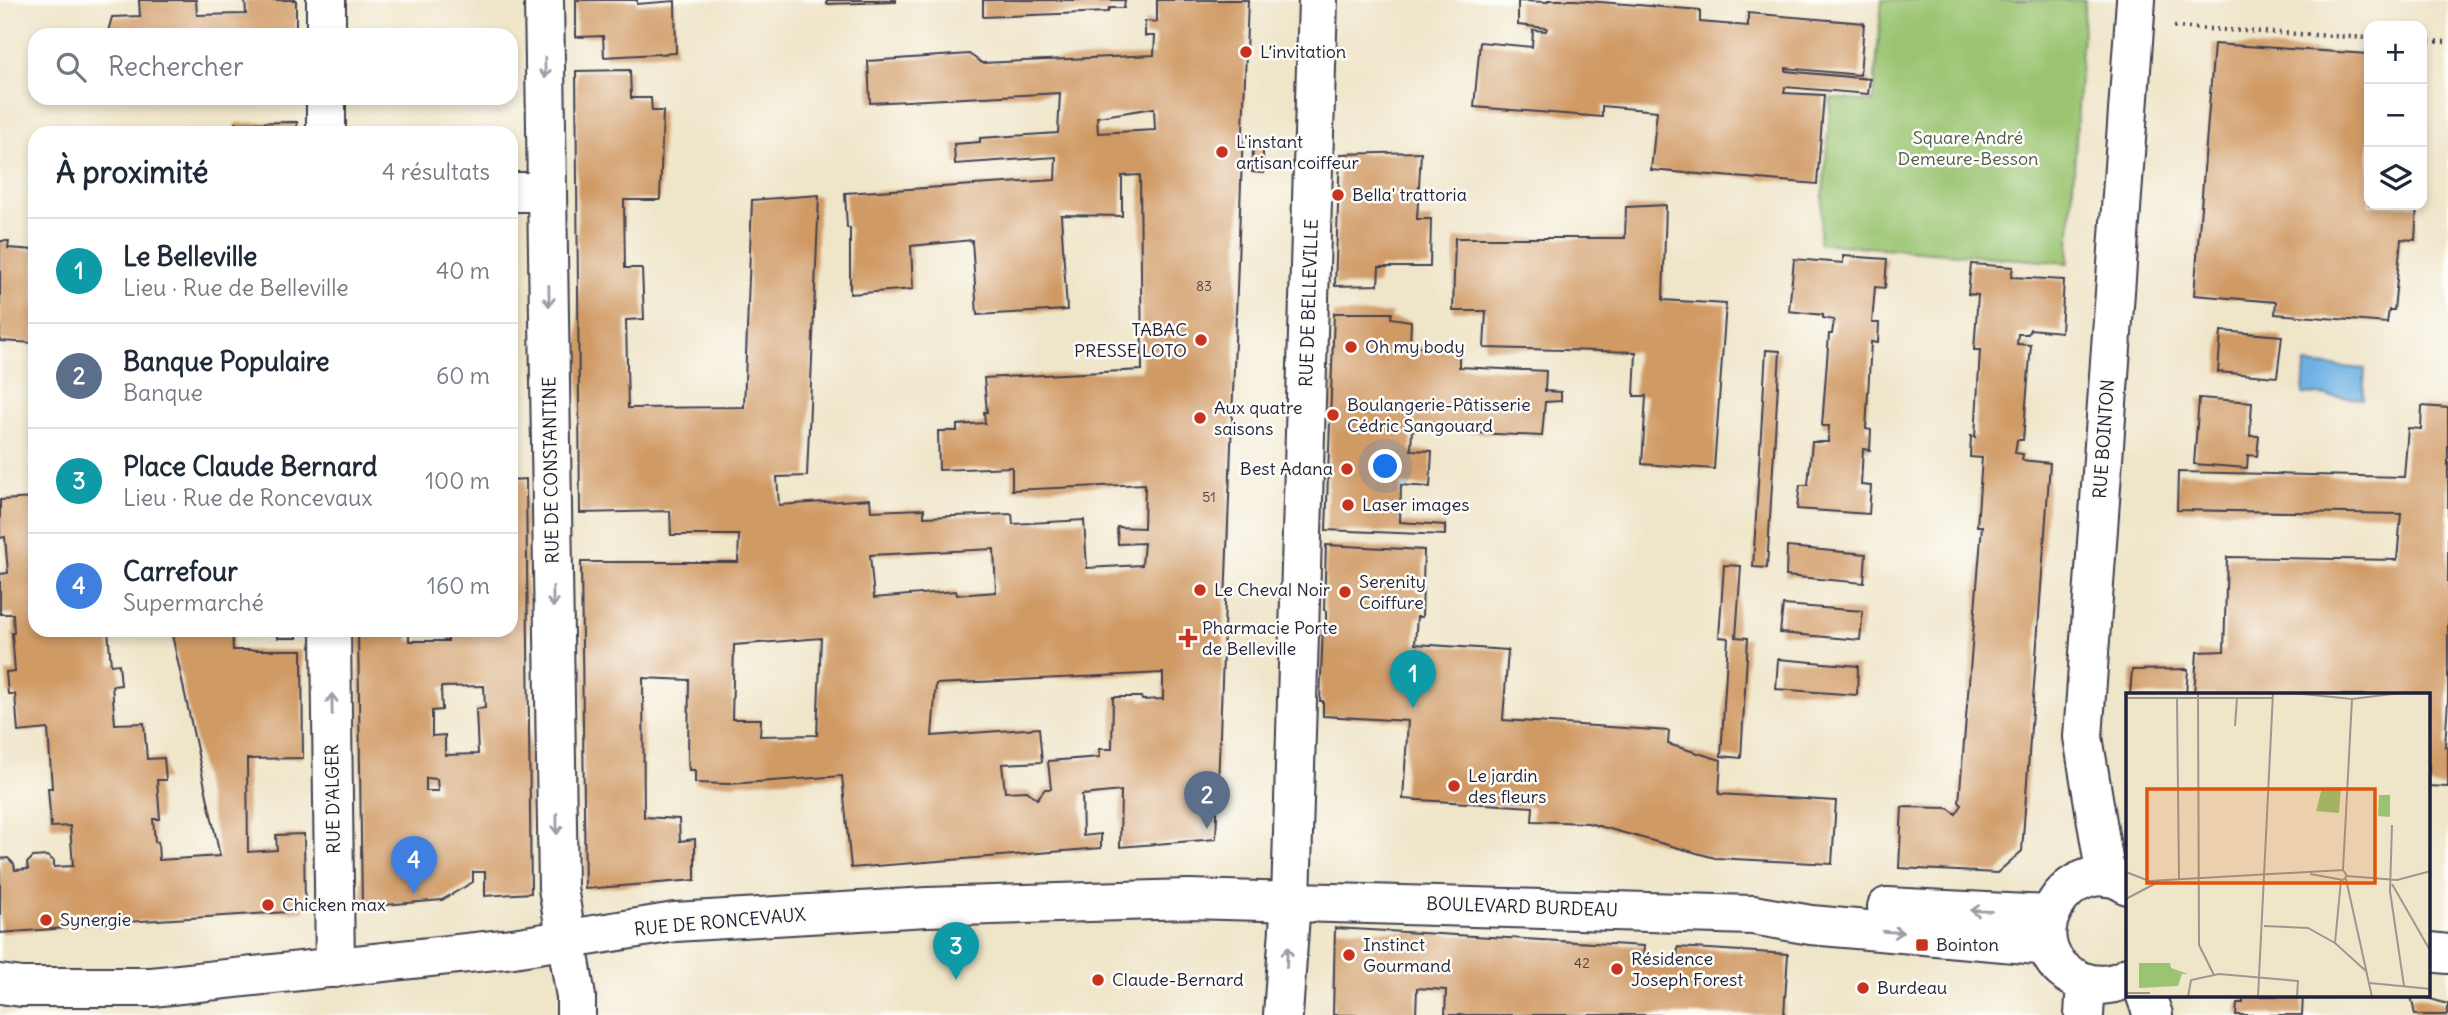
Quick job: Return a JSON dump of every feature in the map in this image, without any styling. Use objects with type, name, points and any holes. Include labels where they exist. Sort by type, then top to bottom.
[{"type":"main road","points":[[326,0],[326,28]]},
{"type":"main road","name":"RUE DE CONSTANTINE","points":[[544,0],[529,192],[558,888],[576,997],[576,1015]]},
{"type":"main road","name":"RUE DE BELLEVILLE","points":[[1283,1015],[1291,900],[1318,0]]},
{"type":"main road","name":"RUE BOINTON","points":[[2117,881],[2083,737],[2136,12]]},
{"type":"main road","points":[[326,105],[326,126]]},
{"type":"main road","name":"RUE D'ALGER","points":[[331,637],[335,968]]},
{"type":"main road","points":[[2117,881],[2088,879],[2071,886],[2057,898],[2049,930],[2056,963],[2085,999],[2104,985],[2126,978]]},
{"type":"main road","name":"RUE DE RONCEVAUX","points":[[0,984],[22,987],[152,987],[513,948],[675,922],[927,906],[1188,898],[1291,900]]},
{"type":"main road","name":"BOULEVARD BURDEAU","points":[[1291,900],[1753,915],[1816,907],[1893,906],[2049,930]]},
{"type":"main road","points":[[2430,952],[2448,954]]},
{"type":"main road","points":[[98,1015],[152,987]]},
{"type":"main road","points":[[2147,998],[2153,1015]]},
{"type":"path","points":[[2136,12],[2364,37]]},
{"type":"path","points":[[2427,41],[2448,42]]},
{"type":"green space","name":"Square André Demeure-Besson","points":[[1882,0],[2085,0],[2068,263],[1819,243],[1831,98],[1873,102]]},
{"type":"water","points":[[2305,364],[2365,369],[2363,399],[2303,394]]},
{"type":"building","points":[[139,0],[196,0],[197,15],[246,14],[245,0],[296,0],[296,28],[109,28],[112,17],[140,16]]},
{"type":"building","points":[[576,0],[637,0],[637,4],[675,1],[676,53],[604,57],[603,36],[576,37]]},
{"type":"building","points":[[827,0],[896,0],[896,2],[827,4]]},
{"type":"building","points":[[983,0],[1125,0],[1124,8],[1109,8],[1108,12],[983,17]]},
{"type":"building","points":[[1157,0],[1248,0],[1216,839],[1120,847],[1121,791],[1082,795],[1083,836],[1101,834],[1101,848],[851,868],[842,776],[729,784],[695,783],[695,770],[689,770],[688,756],[689,680],[643,678],[644,817],[679,819],[680,841],[695,839],[695,880],[585,889],[581,562],[738,562],[739,535],[671,535],[670,511],[580,513],[576,71],[630,70],[631,98],[651,98],[652,111],[663,111],[660,200],[624,200],[625,268],[642,268],[644,319],[626,320],[628,408],[744,407],[752,200],[819,195],[807,476],[777,477],[779,505],[870,499],[871,511],[924,509],[924,517],[1012,514],[1013,524],[1084,520],[1087,568],[1142,565],[1144,543],[1118,544],[1117,527],[1144,528],[1145,484],[1012,490],[1012,467],[939,470],[938,431],[957,431],[957,425],[985,423],[984,412],[987,412],[984,378],[1142,370],[1140,175],[1122,176],[1122,216],[1061,215],[1067,310],[977,315],[972,240],[911,246],[913,289],[850,294],[850,228],[847,228],[845,193],[1055,180],[1056,157],[955,164],[954,144],[980,142],[980,138],[1058,133],[1060,93],[870,103],[868,61],[969,54],[982,63],[1154,55],[1155,36],[1145,36],[1145,21],[1157,22]],"holes":[[[1154,108],[1155,130],[1098,133],[1097,117]],[[994,549],[996,592],[957,595],[956,591],[874,598],[870,555]],[[821,638],[817,735],[760,736],[761,719],[732,719],[734,645]],[[1163,673],[1163,699],[1113,697],[1112,749],[1099,749],[1100,757],[1048,761],[1051,789],[1045,789],[1037,799],[1027,791],[1005,792],[1002,764],[1042,762],[1039,728],[932,736],[936,684]]]},
{"type":"building","points":[[1548,0],[1700,10],[1700,22],[1748,26],[1748,13],[1864,23],[1860,75],[1786,68],[1786,71],[1870,79],[1868,94],[1785,87],[1784,93],[1824,95],[1817,184],[1651,170],[1657,111],[1602,106],[1602,117],[1474,107],[1480,42],[1532,47],[1533,30],[1546,31],[1547,28],[1518,25],[1518,1]]},
{"type":"building","points":[[2214,44],[2364,54],[2364,210],[2417,210],[2415,240],[2401,239],[2394,310],[2389,310],[2387,323],[2275,314],[2276,302],[2194,295]]},
{"type":"building","points":[[297,122],[297,126],[235,126],[235,123]]},
{"type":"building","points":[[1253,148],[1263,148],[1263,173],[1252,172]]},
{"type":"building","points":[[1421,152],[1417,219],[1431,219],[1430,267],[1379,267],[1378,285],[1335,286],[1340,154]]},
{"type":"building","points":[[1666,205],[1663,300],[1726,304],[1714,469],[1642,464],[1646,396],[1634,396],[1636,352],[1484,348],[1486,311],[1453,311],[1455,238],[1625,238],[1626,207]]},
{"type":"building","points":[[0,241],[9,241],[8,248],[28,249],[28,343],[0,341]]},
{"type":"building","points":[[1843,256],[1887,259],[1885,288],[1875,287],[1872,323],[1879,323],[1878,343],[1871,342],[1866,429],[1871,430],[1870,450],[1863,449],[1861,485],[1871,486],[1869,514],[1797,509],[1800,485],[1808,485],[1812,442],[1828,442],[1829,426],[1822,426],[1829,334],[1832,334],[1834,320],[1823,318],[1823,315],[1789,311],[1794,259],[1843,263]]},
{"type":"building","points":[[1971,264],[2013,267],[2011,277],[2064,280],[2061,332],[2030,329],[2028,334],[2018,334],[2017,344],[2031,345],[2023,440],[2017,440],[2015,453],[2023,454],[2022,460],[2050,463],[2022,851],[1997,873],[1899,868],[1902,807],[1948,808],[1956,814],[1962,805],[1959,802],[1982,526],[1977,526],[1982,458],[1970,457],[1971,436],[1975,437],[1980,350],[1974,350],[1978,295],[1968,294]]},
{"type":"building","points":[[1334,313],[1392,313],[1391,318],[1411,321],[1410,346],[1459,349],[1459,367],[1546,371],[1545,391],[1561,392],[1561,401],[1545,402],[1542,436],[1412,430],[1411,450],[1432,451],[1430,487],[1401,485],[1400,522],[1445,525],[1445,535],[1326,530]]},
{"type":"building","points":[[2221,331],[2282,336],[2277,377],[2218,372]]},
{"type":"building","points":[[1766,350],[1780,351],[1767,568],[1753,567]]},
{"type":"building","points":[[2199,398],[2252,402],[2250,436],[2259,436],[2257,456],[2248,455],[2247,468],[2194,464]]},
{"type":"building","points":[[2422,406],[2448,408],[2448,700],[2445,747],[2448,747],[2448,787],[2430,786],[2430,693],[2194,693],[2197,652],[2224,651],[2227,557],[2397,560],[2401,514],[2177,510],[2178,472],[2404,477],[2408,428],[2421,429]]},
{"type":"building","points":[[526,479],[531,893],[485,896],[485,872],[473,872],[473,882],[442,900],[362,907],[358,637],[409,637],[409,641],[448,641],[448,637],[518,637],[518,480]],"holes":[[[484,686],[485,708],[476,709],[478,754],[445,755],[445,735],[432,736],[432,711],[442,710],[441,687]],[[426,778],[437,779],[438,791],[426,791]]]},
{"type":"building","points":[[28,498],[28,637],[109,637],[111,665],[119,664],[121,685],[112,686],[115,724],[144,723],[147,759],[164,758],[166,780],[157,780],[160,819],[153,819],[159,860],[220,856],[173,637],[232,637],[233,650],[302,650],[303,758],[247,759],[248,852],[277,850],[276,835],[304,834],[305,911],[92,924],[0,933],[0,859],[8,858],[14,864],[15,870],[28,869],[27,863],[33,857],[47,856],[54,861],[54,867],[73,866],[70,826],[51,827],[48,788],[52,788],[48,729],[18,732],[15,694],[8,694],[6,672],[15,671],[14,633],[13,614],[0,614],[0,574],[8,573],[5,537],[0,538],[0,500]]},
{"type":"building","points":[[1326,545],[1424,550],[1422,617],[1417,617],[1415,644],[1508,650],[1503,720],[1669,731],[1668,744],[1721,760],[1719,794],[1836,801],[1832,864],[1715,858],[1588,823],[1532,821],[1533,807],[1403,799],[1408,721],[1323,716],[1323,701],[1320,701],[1323,625],[1326,625]]},
{"type":"building","points":[[1787,547],[1866,554],[1864,583],[1786,576]]},
{"type":"building","points":[[1724,565],[1741,566],[1736,637],[1748,638],[1741,758],[1721,756],[1728,638],[1719,637]]},
{"type":"building","points":[[1783,605],[1863,611],[1860,640],[1780,633]]},
{"type":"building","points":[[1778,659],[1858,666],[1857,695],[1776,689]]},
{"type":"building","points":[[2188,669],[2186,693],[2130,693],[2132,670]]},
{"type":"building","name":"Résidence Joseph Forest","points":[[1335,928],[1644,946],[1643,960],[1677,962],[1678,947],[1788,954],[1784,1015],[1445,1015],[1446,990],[1417,988],[1416,1015],[1333,1015]]},
{"type":"building","points":[[2243,998],[2303,998],[2302,1015],[2236,1015],[2237,1003],[2243,1003]]},
{"type":"building","points":[[2411,998],[2427,998],[2448,1004],[2448,1015],[2415,1015]]},
{"type":"place","name":"L’invitation","points":[[1246,52]]},
{"type":"place","name":"L'instant artisan coiffeur","points":[[1222,152]]},
{"type":"place","name":"Bella' trattoria","points":[[1338,195]]},
{"type":"place","name":"TABAC PRESSE LOTO","points":[[1201,340]]},
{"type":"place","name":"Oh my body","points":[[1351,347]]},
{"type":"place","name":"Boulangerie-Pâtisserie Cédric Sangouard","points":[[1333,415]]},
{"type":"place","name":"Aux quatre saisons","points":[[1200,418]]},
{"type":"place","name":"Best Adana","points":[[1347,469]]},
{"type":"place","name":"Laser images","points":[[1348,505]]},
{"type":"place","name":"Le Cheval Noir","points":[[1200,590]]},
{"type":"place","name":"Serenity Coiffure","points":[[1345,592]]},
{"type":"place","name":"Pharmacie Porte de Belleville","points":[[1188,638]]},
{"type":"place","name":"Le Belleville","points":[[1413,708]]},
{"type":"place","name":"Le jardin des fleurs","points":[[1454,786]]},
{"type":"place","name":"Banque Populaire","points":[[1207,829]]},
{"type":"place","name":"Carrefour","points":[[414,894]]},
{"type":"place","name":"Chicken max","points":[[268,905]]},
{"type":"place","name":"Synergie","points":[[46,920]]},
{"type":"place","name":"Bointon","points":[[1922,945]]},
{"type":"place","name":"Instinct Gourmand","points":[[1349,955]]},
{"type":"place","name":"Résidence Joseph Forest","points":[[1617,969]]},
{"type":"place","name":"Place Claude Bernard","points":[[956,980]]},
{"type":"place","name":"Claude-Bernard","points":[[1098,980]]},
{"type":"place","name":"Burdeau","points":[[1863,988]]}]
